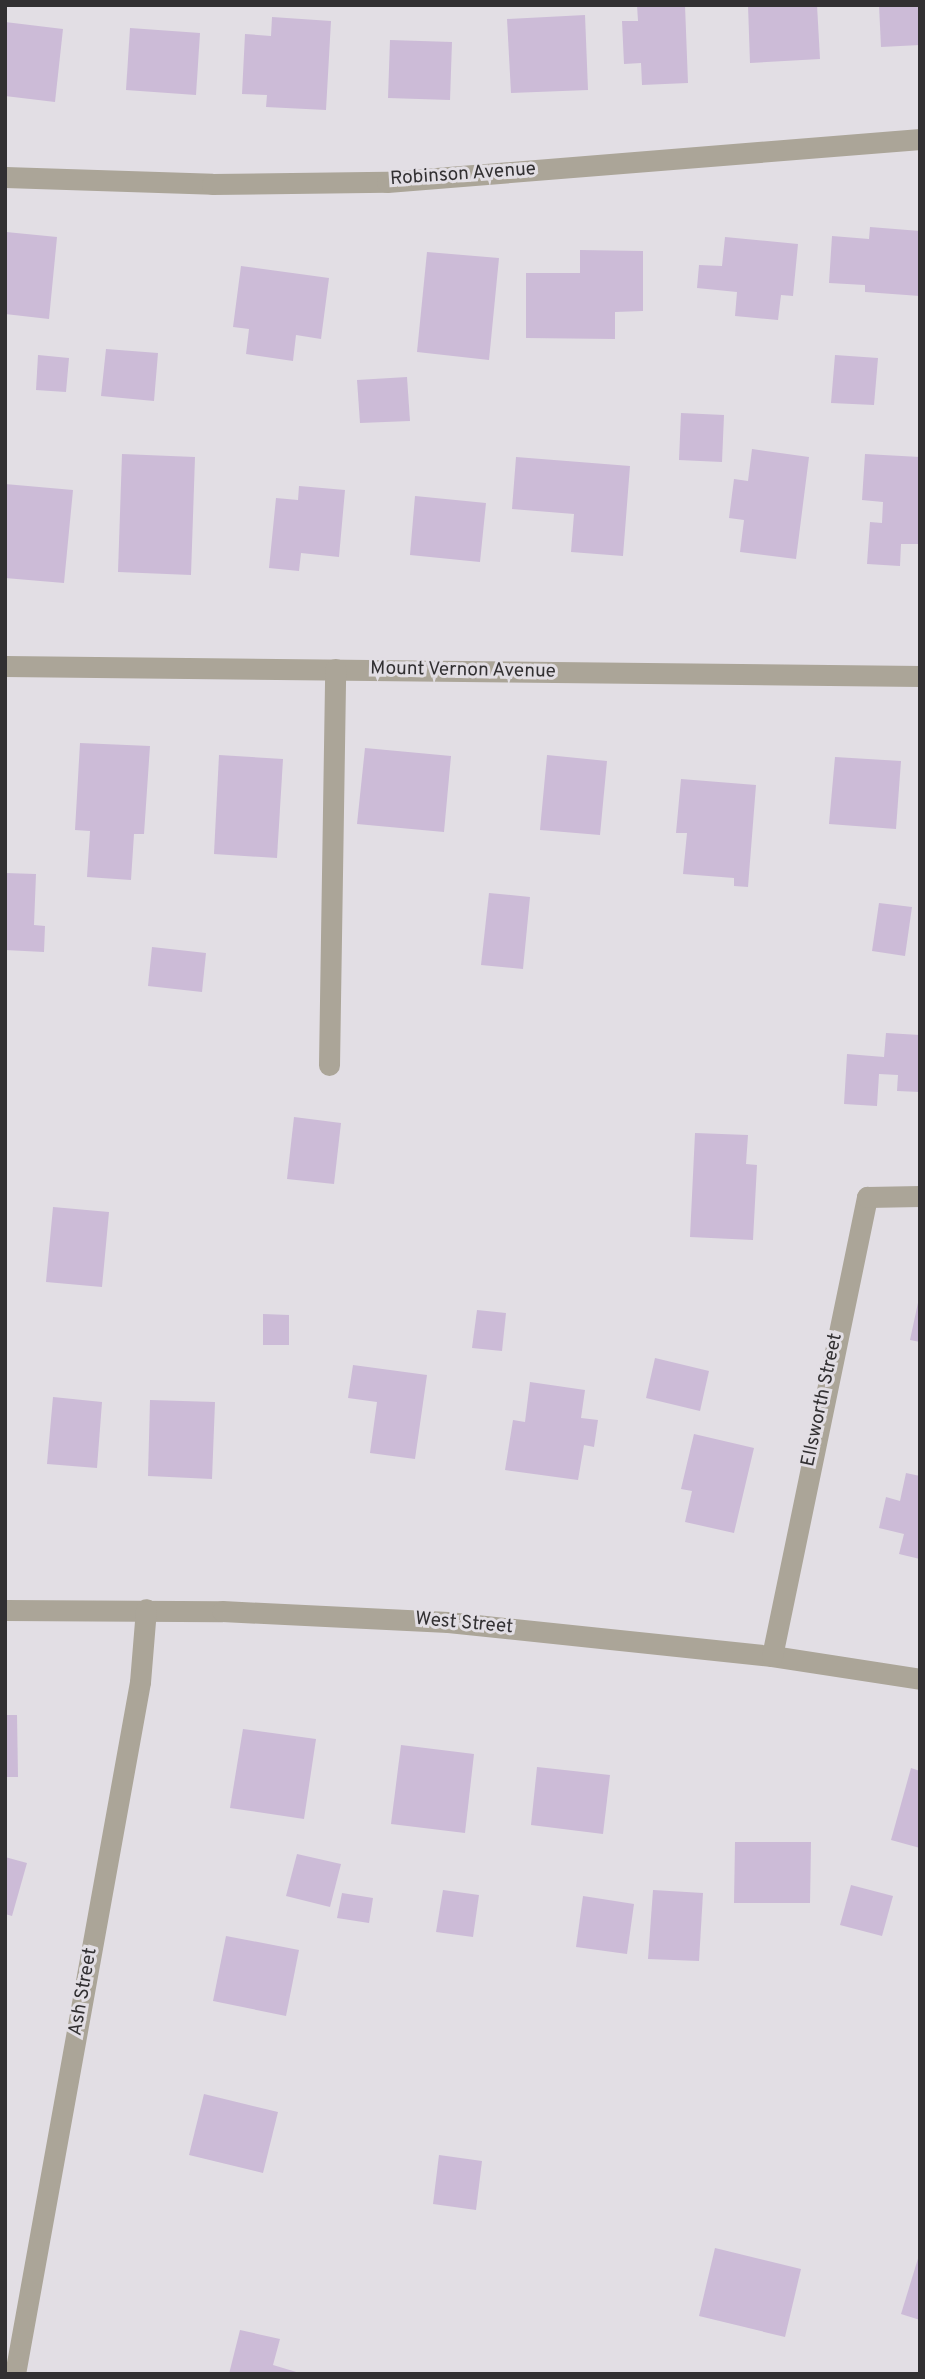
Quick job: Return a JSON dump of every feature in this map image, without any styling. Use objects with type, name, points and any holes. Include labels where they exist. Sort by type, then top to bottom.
[{"type":"street","name":"Robinson Avenue","points":[[5,177],[212,184],[375,182],[920,139]]},
{"type":"street","name":"Mount Vernon Avenue","points":[[5,666],[920,676]]},
{"type":"street","points":[[329,1065],[335,669]]},
{"type":"street","name":"Ellsworth Street","points":[[772,1656],[867,1197],[920,1196]]},
{"type":"street","name":"West Street","points":[[5,1610],[146,1609],[448,1622],[772,1656],[920,1679]]},
{"type":"street","name":"Ash Street","points":[[15,2374],[140,1682],[146,1609]]},
{"type":"building","points":[[637,5],[685,5],[688,83],[642,85],[641,63],[624,64],[622,21],[638,21]]},
{"type":"building","points":[[748,5],[817,5],[820,59],[750,63]]},
{"type":"building","points":[[879,5],[920,5],[920,45],[881,47]]},
{"type":"building","points":[[585,15],[588,90],[511,93],[507,19]]},
{"type":"building","points":[[272,17],[331,21],[326,110],[266,107],[267,95],[242,94],[245,34],[271,36]]},
{"type":"building","points":[[5,22],[63,29],[55,102],[5,96]]},
{"type":"building","points":[[130,28],[200,33],[196,95],[126,90]]},
{"type":"building","points":[[390,40],[452,42],[450,100],[388,98]]},
{"type":"building","points":[[870,227],[920,231],[920,296],[865,292],[865,285],[829,283],[832,236],[869,239]]},
{"type":"building","points":[[6,232],[57,237],[49,319],[5,314]]},
{"type":"building","points":[[725,237],[798,244],[793,296],[781,295],[778,320],[735,316],[737,292],[697,288],[699,265],[722,266]]},
{"type":"building","points":[[580,250],[643,251],[643,311],[615,312],[615,339],[526,338],[526,273],[580,273]]},
{"type":"building","points":[[427,252],[499,258],[489,360],[417,352]]},
{"type":"building","points":[[241,266],[329,278],[321,339],[296,335],[293,361],[246,354],[249,329],[233,327]]},
{"type":"building","points":[[106,349],[158,353],[154,401],[101,396]]},
{"type":"building","points":[[38,355],[69,358],[66,392],[36,390]]},
{"type":"building","points":[[835,355],[878,358],[874,405],[831,403]]},
{"type":"building","points":[[407,377],[410,421],[360,423],[357,380]]},
{"type":"building","points":[[681,413],[724,415],[722,462],[679,460]]},
{"type":"building","points":[[752,449],[809,457],[796,559],[740,552],[744,520],[729,518],[734,479],[748,481]]},
{"type":"building","points":[[122,454],[195,457],[191,575],[118,572]]},
{"type":"building","points":[[865,454],[920,457],[920,544],[901,544],[900,566],[867,564],[870,522],[882,523],[883,502],[862,500]]},
{"type":"building","points":[[516,457],[630,466],[623,556],[571,552],[574,514],[512,509]]},
{"type":"building","points":[[5,484],[73,490],[64,583],[5,578]]},
{"type":"building","points":[[299,486],[345,490],[339,557],[301,553],[299,571],[269,568],[276,498],[298,500]]},
{"type":"building","points":[[415,496],[486,503],[480,562],[410,555]]},
{"type":"building","points":[[80,743],[150,746],[144,834],[134,834],[131,880],[87,877],[90,831],[75,830]]},
{"type":"building","points":[[365,748],[451,756],[444,832],[357,824]]},
{"type":"building","points":[[219,755],[283,759],[277,858],[214,854]]},
{"type":"building","points":[[547,755],[607,761],[600,835],[540,830]]},
{"type":"building","points":[[835,757],[901,761],[896,829],[829,824]]},
{"type":"building","points":[[681,779],[756,785],[748,887],[734,886],[734,878],[683,874],[687,833],[676,833]]},
{"type":"building","points":[[5,873],[36,874],[34,925],[45,926],[44,952],[5,950]]},
{"type":"building","points":[[489,893],[530,897],[523,969],[481,965]]},
{"type":"building","points":[[879,903],[912,907],[905,956],[872,951]]},
{"type":"building","points":[[152,947],[206,953],[202,992],[148,986]]},
{"type":"building","points":[[886,1033],[920,1035],[920,1092],[897,1091],[898,1075],[879,1074],[877,1106],[844,1104],[847,1054],[884,1057]]},
{"type":"building","points":[[294,1117],[341,1123],[334,1184],[287,1179]]},
{"type":"building","points":[[695,1133],[748,1135],[746,1164],[757,1165],[753,1240],[690,1237]]},
{"type":"building","points":[[53,1207],[109,1212],[102,1287],[46,1282]]},
{"type":"building","points":[[920,1298],[920,1342],[910,1340]]},
{"type":"building","points":[[477,1310],[506,1313],[502,1351],[472,1348]]},
{"type":"building","points":[[263,1314],[289,1315],[289,1345],[263,1345]]},
{"type":"building","points":[[655,1358],[709,1371],[700,1411],[646,1398]]},
{"type":"building","points":[[353,1365],[427,1375],[415,1459],[370,1453],[377,1402],[348,1398]]},
{"type":"building","points":[[530,1382],[585,1390],[581,1418],[598,1420],[594,1447],[584,1445],[578,1480],[505,1470],[513,1420],[525,1422]]},
{"type":"building","points":[[53,1397],[102,1402],[97,1468],[47,1464]]},
{"type":"building","points":[[150,1400],[215,1402],[212,1479],[148,1476]]},
{"type":"building","points":[[694,1434],[754,1448],[734,1533],[685,1522],[692,1491],[681,1489]]},
{"type":"building","points":[[906,1473],[920,1476],[920,1559],[899,1554],[904,1534],[879,1528],[886,1497],[900,1501]]},
{"type":"building","points":[[5,1715],[17,1715],[18,1777],[5,1777]]},
{"type":"building","points":[[243,1729],[316,1739],[304,1819],[230,1808]]},
{"type":"building","points":[[401,1745],[474,1754],[465,1833],[391,1824]]},
{"type":"building","points":[[537,1767],[610,1775],[603,1834],[531,1825]]},
{"type":"building","points":[[911,1768],[920,1771],[920,1848],[891,1840]]},
{"type":"building","points":[[735,1842],[811,1842],[810,1903],[734,1903]]},
{"type":"building","points":[[297,1854],[341,1864],[330,1907],[286,1896]]},
{"type":"building","points":[[5,1857],[27,1863],[12,1916],[5,1914]]},
{"type":"building","points":[[851,1885],[893,1896],[882,1936],[840,1925]]},
{"type":"building","points":[[443,1890],[479,1895],[473,1937],[436,1932]]},
{"type":"building","points":[[653,1890],[703,1893],[699,1961],[648,1959]]},
{"type":"building","points":[[342,1893],[373,1898],[369,1923],[337,1918]]},
{"type":"building","points":[[583,1896],[634,1904],[627,1954],[576,1947]]},
{"type":"building","points":[[226,1936],[299,1950],[286,2016],[213,2001]]},
{"type":"building","points":[[204,2094],[278,2112],[263,2173],[189,2155]]},
{"type":"building","points":[[439,2155],[482,2161],[476,2210],[433,2204]]},
{"type":"building","points":[[715,2248],[801,2269],[785,2337],[699,2316]]},
{"type":"building","points":[[920,2252],[920,2320],[901,2314]]},
{"type":"building","points":[[240,2330],[280,2339],[273,2365],[303,2374],[229,2374]]}]
